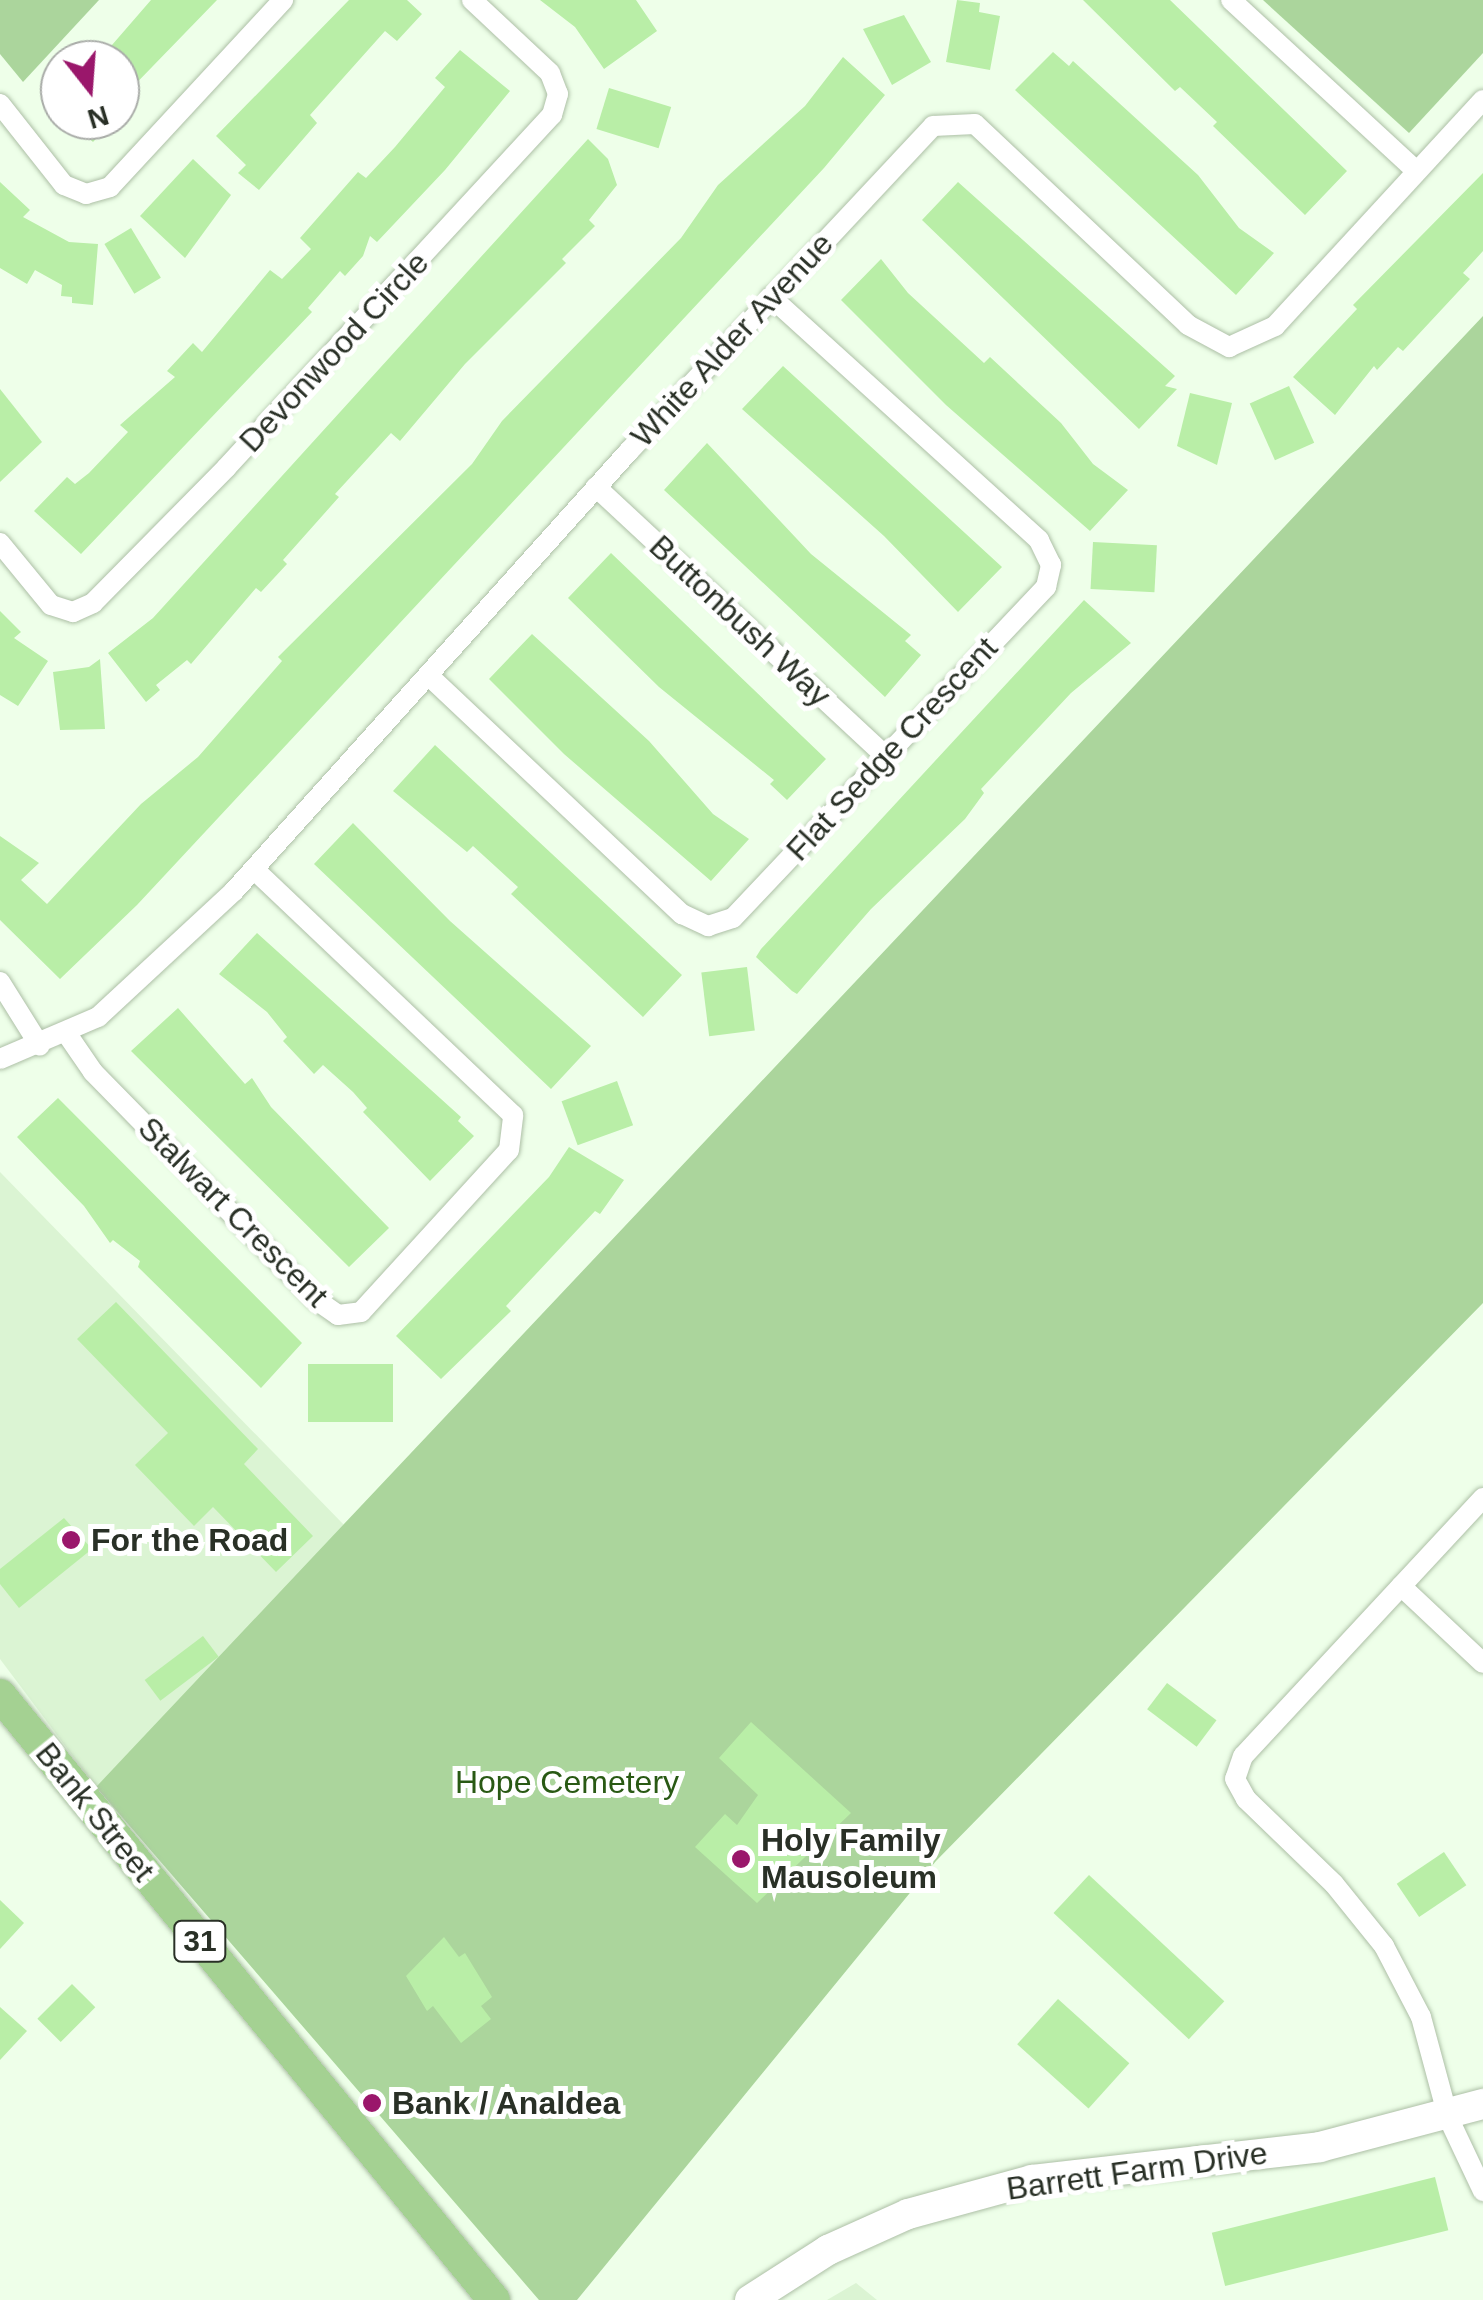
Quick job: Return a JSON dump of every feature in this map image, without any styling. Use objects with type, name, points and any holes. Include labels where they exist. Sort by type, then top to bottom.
[{"type":"main road","name":"Bank Street","points":[[0,1695],[494,2300]]},
{"type":"street","points":[[0,104],[64,185],[86,194],[110,187],[283,0]]},
{"type":"street","name":"Devonwood Circle","points":[[0,543],[51,605],[73,612],[93,603],[226,468],[552,115],[558,94],[550,73],[472,0]]},
{"type":"street","points":[[1231,0],[1416,171]]},
{"type":"street","name":"White Alder Avenue","points":[[0,1059],[66,1034],[128,996],[254,870],[596,487],[917,139],[954,120],[975,124],[1188,325],[1229,347],[1275,326],[1483,100]]},
{"type":"street","name":"Flat Sedge Crescent","points":[[428,676],[682,914],[708,926],[733,918],[1046,587],[1051,564],[1039,540],[772,298]]},
{"type":"street","name":"Buttonbush Way","points":[[596,487],[884,754]]},
{"type":"street","name":"Stalwart Crescent","points":[[66,1034],[93,1072],[315,1299],[338,1315],[360,1312],[509,1150],[514,1115],[254,870]]},
{"type":"street","points":[[0,982],[40,1046]]},
{"type":"street","points":[[1483,1498],[1243,1756],[1234,1779],[1246,1800],[1334,1884],[1384,1946],[1420,2017],[1448,2117],[1483,2191]]},
{"type":"street","points":[[1400,1586],[1483,1662]]},
{"type":"street","name":"Barrett Farm Drive","points":[[750,2300],[828,2250],[908,2214],[1032,2180],[1320,2147],[1448,2117],[1483,2104]]},
{"type":"shaded area","points":[[0,1172],[346,1527],[96,1787],[0,1659]]},
{"type":"shaded area","points":[[856,2283],[877,2300],[827,2300]]},
{"type":"green space","points":[[0,0],[99,0],[62,40],[40,40],[40,64],[23,82],[0,54]]},
{"type":"green space","points":[[1263,0],[1483,0],[1483,53],[1409,133]]},
{"type":"green space","name":"Hope Cemetery","points":[[1483,316],[1483,1303],[936,1861],[577,2300],[539,2300],[96,1787]]},
{"type":"building","points":[[151,0],[217,0],[140,79],[140,40],[116,40]]},
{"type":"building","points":[[349,0],[407,0],[422,14],[397,41],[385,31],[310,115],[317,123],[259,190],[238,173],[246,165],[216,136]]},
{"type":"building","points":[[540,0],[636,0],[657,31],[604,69],[575,27]]},
{"type":"building","points":[[957,0],[980,3],[979,12],[1000,16],[990,70],[946,62]]},
{"type":"building","points":[[1083,0],[1170,0],[1347,171],[1305,215],[1213,126],[1217,122],[1180,87],[1175,91]]},
{"type":"building","points":[[904,15],[931,62],[892,85],[863,29]]},
{"type":"building","points":[[460,50],[510,91],[445,170],[377,242],[370,236],[363,256],[345,276],[340,271],[308,308],[312,312],[81,554],[34,511],[67,477],[75,484],[89,473],[128,432],[120,425],[175,377],[167,371],[193,343],[202,352],[270,270],[282,279],[311,249],[300,238],[358,172],[366,178],[395,147],[445,87],[435,78]]},
{"type":"building","points":[[1053,52],[1069,66],[1073,61],[1198,175],[1239,228],[1274,253],[1236,295],[1015,90]]},
{"type":"building","points":[[843,57],[885,95],[824,168],[137,905],[60,979],[0,920],[0,836],[39,863],[21,880],[47,904],[141,804],[198,757],[282,661],[278,657],[472,464],[502,421],[681,238],[718,185],[805,106]]},
{"type":"building","points":[[609,88],[671,107],[659,148],[596,129]]},
{"type":"building","points":[[588,139],[608,159],[617,185],[589,220],[595,226],[562,259],[566,263],[465,364],[400,441],[391,433],[335,494],[339,497],[283,560],[287,564],[261,592],[256,588],[191,664],[187,660],[156,685],[160,690],[146,702],[108,653],[153,618]]},
{"type":"building","points":[[193,159],[231,195],[185,258],[140,216]]},
{"type":"building","points":[[1483,173],[1483,251],[1463,273],[1470,279],[1403,351],[1398,347],[1377,370],[1374,366],[1335,415],[1293,377],[1357,309],[1353,305]]},
{"type":"building","points":[[0,182],[30,210],[23,217],[69,242],[98,244],[93,305],[72,303],[72,297],[61,296],[62,285],[35,270],[27,284],[0,268]]},
{"type":"building","points":[[958,182],[1175,376],[1165,386],[1177,389],[1139,429],[922,220]]},
{"type":"building","points":[[131,228],[161,278],[134,294],[104,244]]},
{"type":"building","points":[[881,259],[908,293],[984,363],[990,357],[1061,423],[1093,464],[1128,490],[1090,531],[946,405],[841,300]]},
{"type":"building","points":[[783,366],[1002,567],[958,612],[884,536],[742,409]]},
{"type":"building","points":[[1289,386],[1314,443],[1275,460],[1250,403]]},
{"type":"building","points":[[0,389],[42,442],[0,482]]},
{"type":"building","points":[[1190,393],[1232,403],[1217,465],[1177,446]]},
{"type":"building","points":[[707,443],[811,554],[911,635],[905,641],[921,655],[885,697],[664,490]]},
{"type":"building","points":[[1093,542],[1157,545],[1154,592],[1091,589]]},
{"type":"building","points":[[611,553],[826,759],[787,800],[770,784],[774,780],[659,687],[568,598]]},
{"type":"building","points":[[1084,600],[1131,643],[1071,693],[981,789],[984,793],[965,819],[871,909],[797,994],[792,991],[756,957],[761,949]]},
{"type":"building","points":[[0,611],[21,632],[14,638],[48,661],[18,706],[0,695]]},
{"type":"building","points":[[532,634],[649,741],[713,814],[749,839],[711,881],[564,754],[489,679]]},
{"type":"building","points":[[100,659],[105,729],[60,730],[53,672],[89,667]]},
{"type":"building","points":[[435,745],[682,975],[643,1017],[511,894],[518,887],[473,846],[467,852],[393,791]]},
{"type":"building","points":[[353,823],[450,921],[591,1046],[551,1089],[314,864]]},
{"type":"building","points":[[257,933],[461,1117],[458,1121],[474,1136],[430,1181],[363,1112],[367,1108],[353,1092],[323,1065],[314,1074],[283,1041],[287,1037],[267,1012],[219,974]]},
{"type":"building","points":[[747,967],[755,1031],[709,1036],[701,973]]},
{"type":"building","points":[[178,1008],[245,1084],[252,1078],[271,1107],[389,1228],[349,1267],[131,1051]]},
{"type":"building","points":[[617,1081],[633,1125],[578,1145],[562,1101]]},
{"type":"building","points":[[58,1098],[302,1343],[261,1388],[138,1267],[140,1261],[113,1240],[110,1243],[84,1206],[17,1137]]},
{"type":"building","points":[[569,1147],[624,1180],[600,1214],[595,1211],[506,1306],[511,1311],[441,1379],[396,1336],[549,1177]]},
{"type":"building","points":[[116,1302],[258,1449],[244,1464],[313,1536],[276,1572],[213,1507],[194,1526],[135,1465],[168,1433],[77,1339]]},
{"type":"building","points":[[308,1364],[393,1364],[393,1422],[308,1422]]},
{"type":"building","points":[[64,1518],[92,1549],[19,1608],[0,1584],[0,1569]]},
{"type":"building","points":[[203,1636],[219,1657],[160,1701],[145,1680]]},
{"type":"building","points":[[1167,1683],[1217,1720],[1197,1747],[1147,1709]]},
{"type":"building","points":[[751,1722],[851,1813],[757,1903],[695,1847],[725,1814],[737,1825],[758,1795],[719,1758]]},
{"type":"building","points":[[1444,1852],[1466,1885],[1419,1917],[1397,1884]]},
{"type":"building","points":[[1089,1875],[1224,2001],[1189,2039],[1054,1913]]},
{"type":"building","points":[[0,1900],[24,1923],[0,1949]]},
{"type":"building","points":[[444,1937],[459,1957],[465,1953],[492,1997],[481,2006],[491,2019],[461,2043],[433,2006],[427,2011],[406,1976]]},
{"type":"building","points":[[72,1984],[95,2007],[61,2042],[37,2019]]},
{"type":"building","points":[[1058,1999],[1129,2063],[1089,2109],[1017,2044]]},
{"type":"building","points":[[0,2007],[27,2031],[0,2060]]},
{"type":"building","points":[[1435,2177],[1448,2230],[1225,2286],[1212,2233]]},
{"type":"place","name":"For the Road","points":[[71,1540]]},
{"type":"place","name":"Holy Family Mausoleum","points":[[741,1859]]},
{"type":"place","name":"Bank / Analdea","points":[[372,2103]]}]
